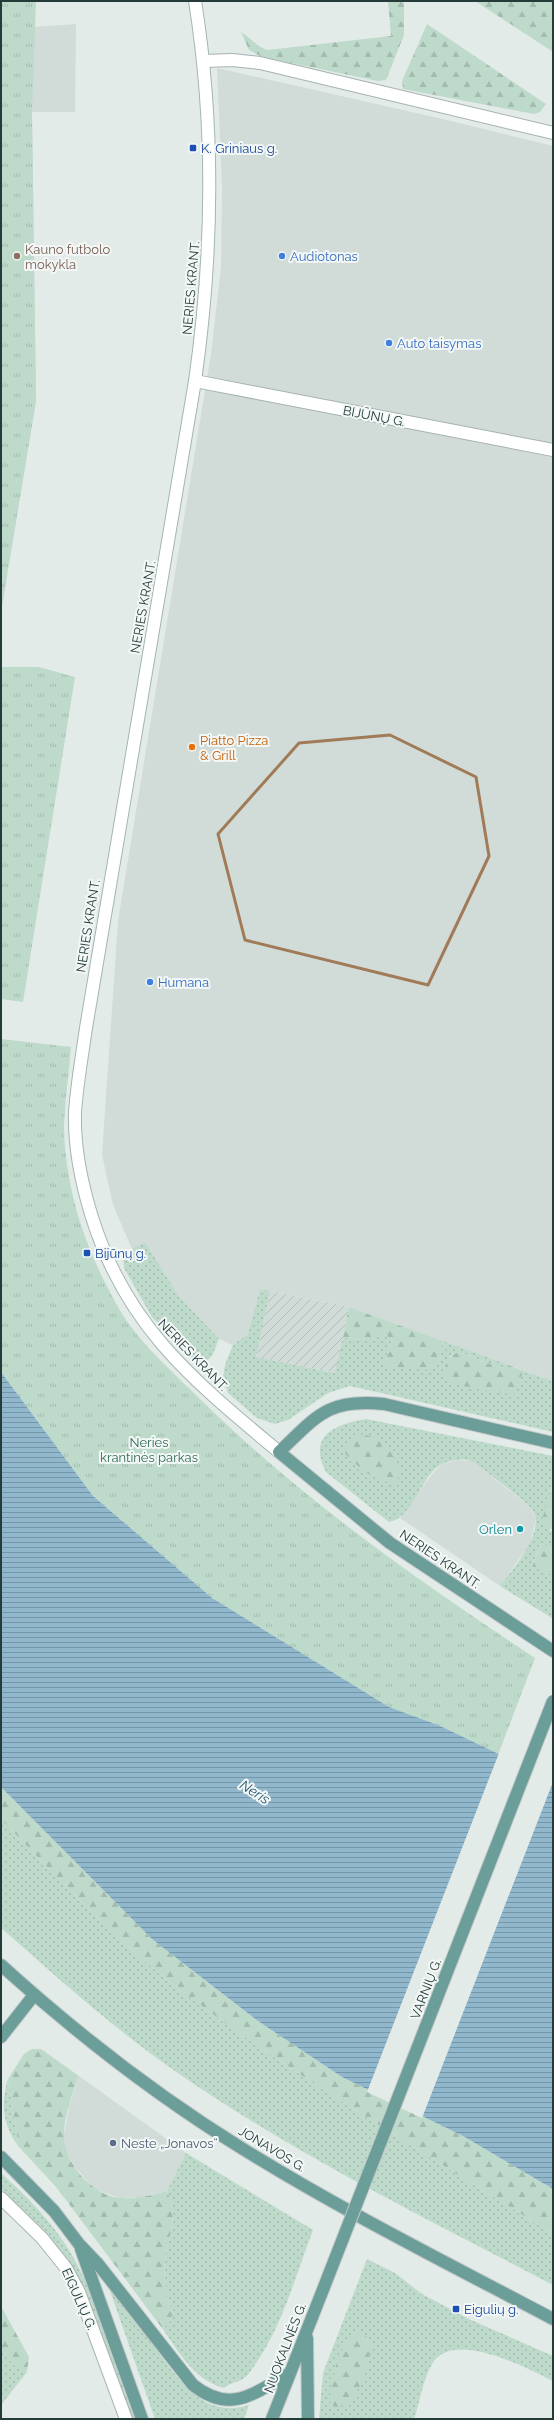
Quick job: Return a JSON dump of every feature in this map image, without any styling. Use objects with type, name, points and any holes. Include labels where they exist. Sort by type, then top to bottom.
[{"type":"main road","name":"NERIES KRANT.","points":[[195,1],[204,61],[209,142],[210,235],[205,307],[195,382],[86,1028],[75,1113],[76,1147],[88,1203],[103,1247],[121,1287],[144,1323],[170,1354],[214,1398],[390,1543],[553,1651]]},
{"type":"main road","points":[[204,61],[232,60],[260,63],[553,133]]},
{"type":"main road","name":"BIJŪNŲ G.","points":[[195,382],[553,450]]},
{"type":"main road","points":[[280,1452],[310,1423],[327,1411],[343,1404],[364,1402],[384,1404],[553,1443]]},
{"type":"main road","name":"VARNIŲ G.","points":[[324,2287],[553,1700]]},
{"type":"main road","name":"JONAVOS G.","points":[[1,1965],[34,1995],[119,2063],[243,2149],[326,2197],[553,2319]]},
{"type":"main road","points":[[1,2037],[34,1995]]},
{"type":"main road","points":[[1,2157],[54,2211],[79,2244],[103,2269],[193,2385],[204,2394],[225,2401],[235,2400],[290,2373]]},
{"type":"main road","name":"EIGULIŲ G.","points":[[1,2198],[42,2238],[66,2268],[79,2292],[126,2419]]},
{"type":"main road","points":[[79,2244],[142,2419]]},
{"type":"main road","name":"NUOKALNĖS G.","points":[[272,2419],[324,2287]]},
{"type":"main road","points":[[307,2330],[308,2419]]},
{"type":"highlighted area","points":[[390,735],[476,777],[489,856],[428,985],[245,940],[218,834],[299,743]]},
{"type":"shaded area","name":"Kauno futbolo mokykla","points":[[76,24],[75,112],[32,112],[36,401],[1,612],[7,29]]},
{"type":"shaded area","points":[[217,68],[447,120],[553,146],[553,1381],[349,1307],[260,1289],[248,1334],[233,1345],[219,1339],[178,1295],[145,1242],[132,1249],[113,1205],[102,1155],[118,921],[211,354],[221,267],[222,187]]},
{"type":"shaded area","points":[[270,1291],[349,1307],[336,1373],[256,1357]]},
{"type":"shaded area","points":[[457,1460],[472,1461],[530,1507],[536,1519],[530,1544],[500,1586],[400,1518],[432,1474],[442,1464]]},
{"type":"shaded area","points":[[79,2076],[186,2153],[167,2191],[141,2197],[120,2198],[94,2189],[74,2166],[65,2148],[64,2135],[69,2106]]},
{"type":"green space","name":"Kauno futbolo mokykla","points":[[1,1],[36,1],[32,112],[36,401],[1,612]]},
{"type":"green space","points":[[388,1],[404,1],[404,35],[386,80],[378,81],[262,57],[249,50],[241,32],[267,50],[391,36]]},
{"type":"green space","points":[[475,1],[553,1],[553,52]]},
{"type":"green space","points":[[427,24],[546,104],[540,112],[534,114],[403,89],[402,81]]},
{"type":"green space","points":[[1,667],[39,667],[75,677],[23,1002],[1,999]]},
{"type":"green space","name":"Neries krantinės parkas","points":[[1,1039],[71,1047],[65,1106],[64,1137],[74,1199],[84,1234],[98,1268],[121,1312],[138,1336],[201,1400],[280,1472],[404,1568],[447,1599],[535,1658],[498,1755],[438,1725],[389,1707],[212,1598],[93,1496],[1,1372]]},
{"type":"green space","points":[[145,1242],[178,1295],[219,1339],[212,1356],[205,1362],[191,1357],[152,1317],[124,1268],[123,1258],[126,1252]]},
{"type":"green space","points":[[260,1289],[270,1291],[256,1357],[335,1373],[343,1337],[361,1340],[386,1335],[392,1340],[385,1364],[434,1368],[440,1359],[443,1341],[506,1364],[501,1368],[462,1353],[456,1353],[449,1357],[522,1374],[521,1370],[553,1381],[553,1432],[350,1386],[328,1393],[288,1420],[275,1424],[257,1418],[228,1393],[223,1377],[225,1365],[233,1345],[248,1334]]},
{"type":"green space","points":[[349,1307],[443,1341],[440,1359],[434,1368],[425,1370],[389,1367],[385,1364],[392,1340],[386,1335],[361,1340],[343,1337]]},
{"type":"green space","points":[[456,1353],[462,1353],[501,1368],[506,1364],[521,1370],[522,1374],[514,1395],[448,1383],[444,1377],[446,1366],[448,1360]]},
{"type":"green space","points":[[366,1419],[553,1456],[550,1531],[553,1531],[553,1551],[541,1543],[532,1566],[553,1575],[552,1618],[500,1586],[528,1547],[535,1529],[536,1518],[529,1506],[475,1463],[468,1460],[450,1461],[436,1468],[412,1504],[398,1519],[389,1522],[326,1472],[321,1460],[320,1449],[322,1441],[327,1434],[344,1424]]},
{"type":"green space","points":[[355,1434],[372,1437],[379,1440],[389,1449],[400,1471],[396,1483],[382,1481],[368,1473],[345,1453],[346,1446]]},
{"type":"green space","points":[[553,1491],[553,1531],[542,1520],[549,1495]]},
{"type":"green space","points":[[541,1543],[553,1551],[553,1575],[532,1567]]},
{"type":"green space","points":[[1,1787],[152,1939],[258,2021],[342,2077],[463,2136],[553,2189],[553,2234],[324,2090],[235,2030],[165,1978],[93,1913],[1,1819]]},
{"type":"green space","points":[[1,1819],[69,1890],[116,1935],[165,1978],[191,1998],[235,2030],[324,2090],[553,2234],[553,2285],[409,2210],[313,2158],[266,2130],[152,2055],[86,2002],[1,1928]]},
{"type":"green space","points":[[32,2049],[41,2049],[79,2076],[67,2113],[64,2135],[65,2146],[69,2157],[82,2177],[100,2191],[111,2196],[121,2198],[139,2197],[167,2191],[171,2202],[173,2220],[166,2253],[165,2283],[167,2296],[173,2315],[168,2324],[162,2328],[57,2188],[19,2147],[8,2079],[24,2054]]},
{"type":"green space","points":[[8,2079],[19,2147],[9,2131],[4,2114],[4,2097]]},
{"type":"green space","points":[[186,2153],[313,2230],[279,2322],[270,2340],[246,2377],[224,2388],[204,2379],[196,2372],[181,2355],[162,2328],[168,2324],[173,2315],[167,2296],[165,2283],[166,2253],[173,2220],[171,2202],[167,2191]]},
{"type":"green space","points":[[1,2173],[40,2211],[57,2232],[72,2255],[99,2314],[135,2419],[132,2419],[85,2294],[71,2265],[44,2230],[1,2189]]},
{"type":"green space","points":[[367,2259],[395,2273],[422,2294],[471,2320],[553,2356],[553,2381],[491,2354],[473,2350],[456,2350],[442,2354],[432,2364],[424,2384],[414,2419],[319,2419],[323,2373]]},
{"type":"green space","points":[[109,2288],[182,2383],[205,2401],[218,2407],[232,2408],[249,2405],[244,2419],[155,2419]]},
{"type":"green space","points":[[1,2306],[29,2357],[27,2372],[15,2366],[1,2350]]},
{"type":"green space","points":[[361,2332],[371,2341],[368,2366],[350,2403],[336,2407],[329,2401],[337,2361],[348,2337]]},
{"type":"green space","points":[[1,2350],[15,2366],[27,2372],[1,2405]]},
{"type":"water","name":"Neris","points":[[1,1372],[93,1496],[212,1598],[389,1707],[438,1725],[553,1780],[553,2189],[463,2136],[342,2077],[258,2021],[152,1939],[1,1787]]},
{"type":"pier","points":[[499,1753],[553,1778],[553,1782],[422,2118],[367,2092]]},
{"type":"place","name":"K. Griniaus g.","points":[[193,148]]},
{"type":"place","name":"Kauno futbolo mokykla","points":[[17,256]]},
{"type":"place","name":"Audiotonas","points":[[282,256]]},
{"type":"place","name":"Auto taisymas","points":[[389,343]]},
{"type":"place","name":"Piatto Pizza & Grill","points":[[192,747]]},
{"type":"place","name":"Humana","points":[[150,982]]},
{"type":"place","name":"Bijūnų g.","points":[[87,1253]]},
{"type":"place","name":"Orlen","points":[[520,1529]]},
{"type":"place","name":"Neste „Jonavos“","points":[[113,2143]]},
{"type":"place","name":"Eigulių g.","points":[[456,2309]]}]
